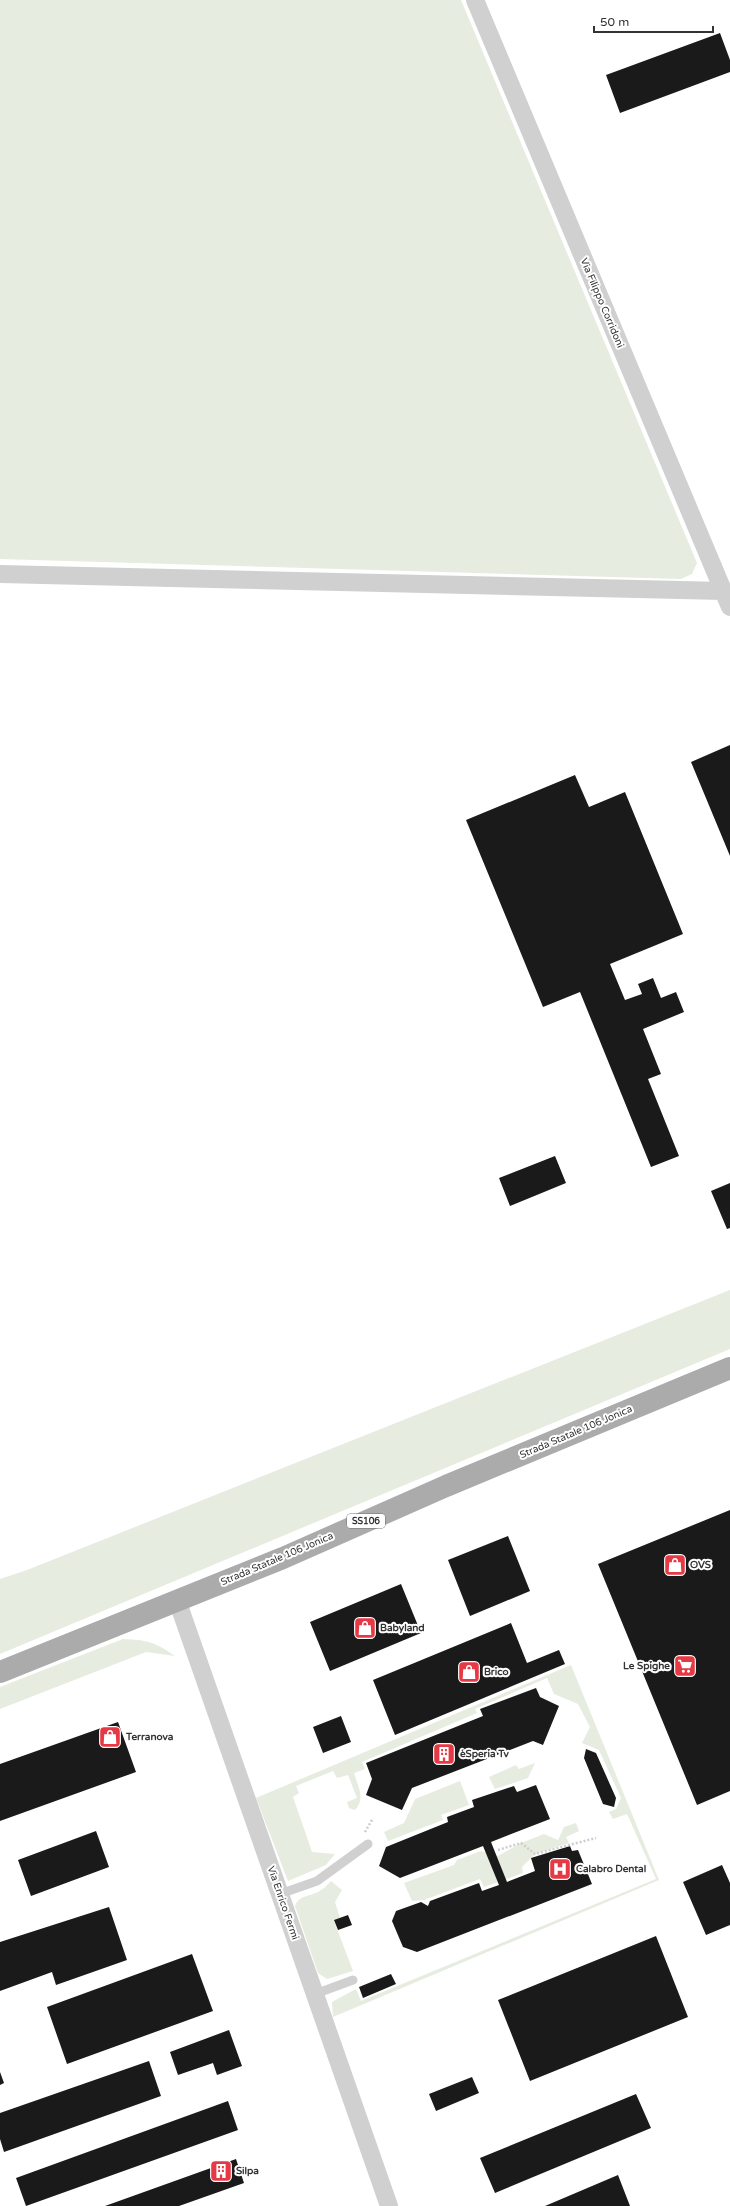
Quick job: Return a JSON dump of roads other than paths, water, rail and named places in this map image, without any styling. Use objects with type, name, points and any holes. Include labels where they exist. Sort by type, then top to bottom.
[{"type":"main road","name":"Strada Statale 106 Jonica","points":[[0,1672],[283,1558],[446,1486],[730,1368]]},
{"type":"street","name":"Via Filippo Corridoni","points":[[475,0],[727,599]]},
{"type":"street","points":[[0,574],[727,599]]},
{"type":"street","name":"Via Enrico Fermi","points":[[178,1600],[389,2206]]},
{"type":"lane","points":[[280,1894],[317,1881],[368,1844]]},
{"type":"lane","points":[[315,1994],[352,1980]]},
{"type":"place","name":"OVS","points":[[675,1565]]},
{"type":"place","name":"Babyland","points":[[365,1628]]},
{"type":"place","name":"Le Spighe","points":[[685,1666]]},
{"type":"place","name":"Brico","points":[[469,1672]]},
{"type":"place","name":"Terranova","points":[[110,1737]]},
{"type":"place","name":"èSperia Tv","points":[[444,1754]]},
{"type":"place","name":"Calabro Dental","points":[[560,1869]]},
{"type":"place","name":"Silpa","points":[[221,2171]]}]
